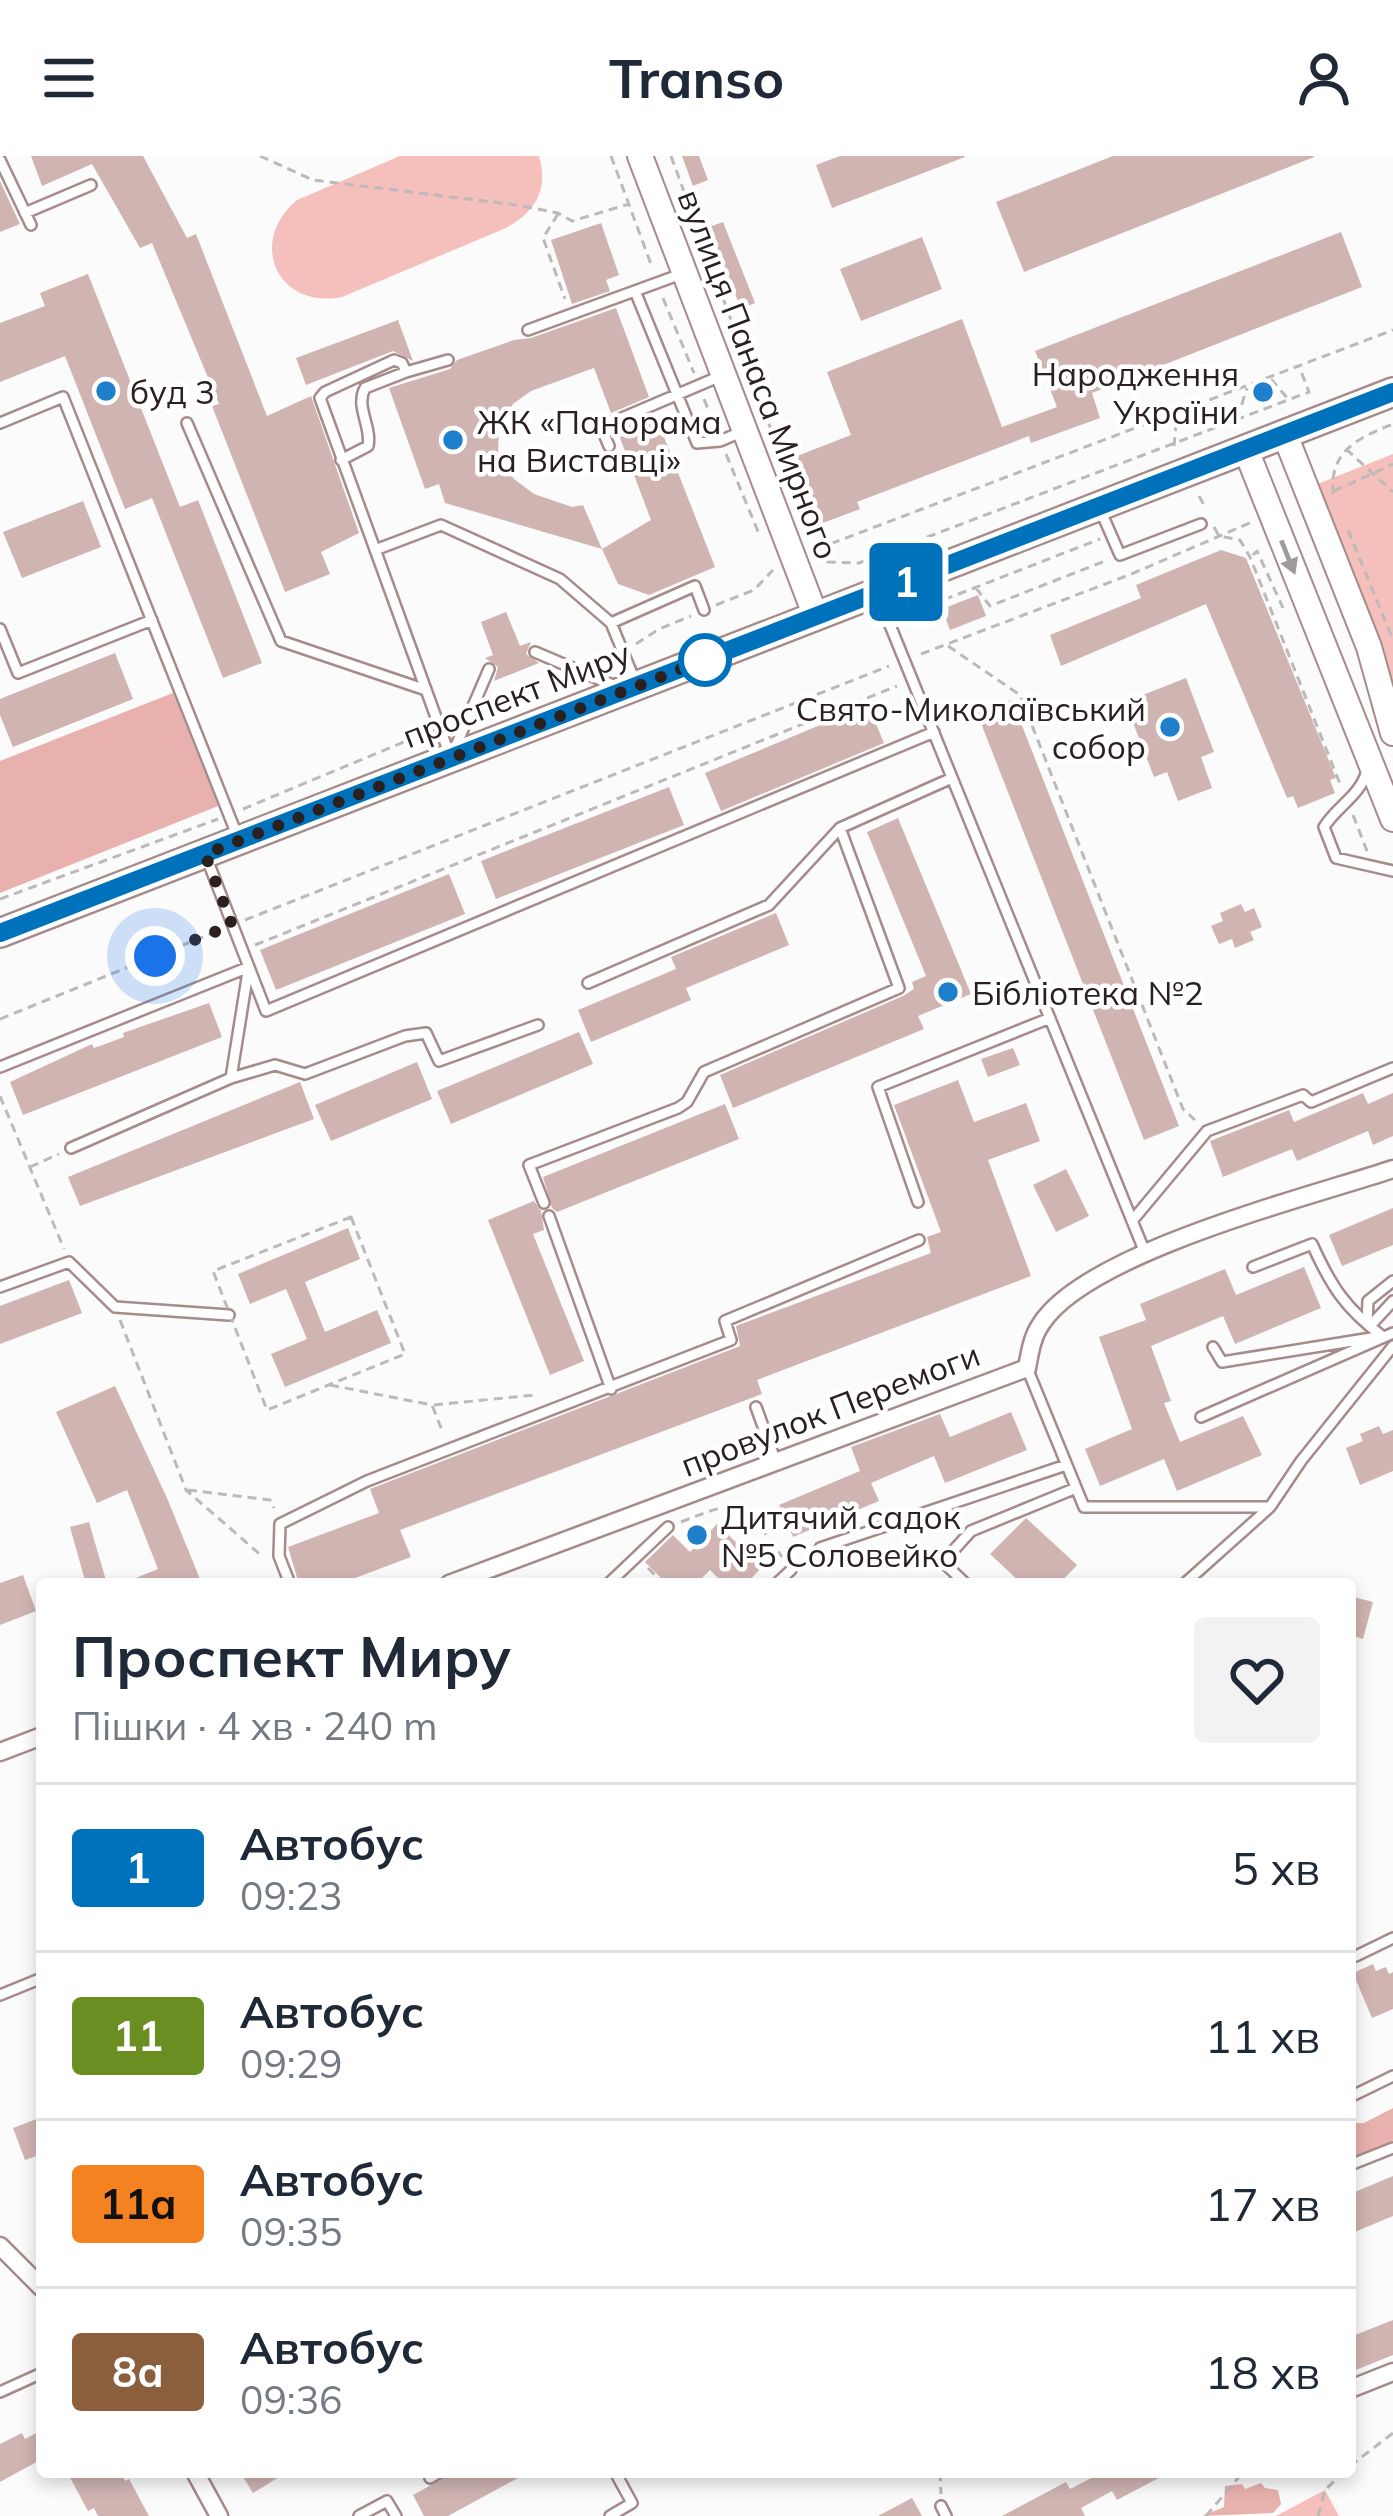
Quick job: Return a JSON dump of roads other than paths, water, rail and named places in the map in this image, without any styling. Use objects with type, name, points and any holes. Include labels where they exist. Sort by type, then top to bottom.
[{"type":"main road","name":"вулиця Панаса Мирного","points":[[640,156],[816,616]]},
{"type":"main road","name":"проспект Миру","points":[[0,933],[205,854],[234,828],[451,758],[1393,392]]},
{"type":"main road","points":[[1285,435],[1381,643],[1393,733]]},
{"type":"main road","points":[[1246,450],[1393,820]]},
{"type":"main road","points":[[1330,664],[1344,675],[1362,674],[1381,643]]},
{"type":"street","name":"провулок Перемоги","points":[[499,1575],[776,1462],[1027,1368],[1042,1321],[1064,1299],[1144,1250],[1393,1169]]},
{"type":"street","points":[[0,1752],[36,1743]]},
{"type":"street","points":[[0,2246],[36,2282]]},
{"type":"street","points":[[1356,2387],[1393,2372]]},
{"type":"street","points":[[198,2478],[219,2516]]},
{"type":"lane","points":[[0,160],[31,225]]},
{"type":"lane","points":[[25,213],[91,185]]},
{"type":"lane","points":[[528,330],[684,273]]},
{"type":"lane","points":[[634,291],[697,443],[745,430]]},
{"type":"lane","points":[[406,372],[394,360],[325,392],[321,406],[451,758]]},
{"type":"lane","points":[[341,460],[368,446],[361,404],[365,388],[448,360]]},
{"type":"lane","points":[[609,446],[601,427],[723,375]]},
{"type":"lane","points":[[0,423],[63,397],[234,828]]},
{"type":"lane","points":[[187,423],[281,641],[426,690]]},
{"type":"lane","points":[[1099,507],[1120,555],[1201,524]]},
{"type":"lane","points":[[375,550],[441,524],[560,579],[611,623],[631,688]]},
{"type":"lane","points":[[611,623],[695,586],[704,610]]},
{"type":"lane","points":[[878,593],[1144,1250]]},
{"type":"lane","points":[[0,629],[18,673],[152,620]]},
{"type":"lane","points":[[535,652],[631,688]]},
{"type":"lane","points":[[451,758],[489,669]]},
{"type":"lane","points":[[205,854],[266,1011],[934,732]]},
{"type":"lane","points":[[1369,759],[1366,778],[1324,827],[1336,858],[1393,872]]},
{"type":"lane","points":[[588,983],[770,905],[840,828],[952,778]]},
{"type":"lane","points":[[544,1203],[529,1165],[678,1108],[687,1102],[704,1072],[899,988],[840,828]]},
{"type":"lane","points":[[0,1067],[249,967]]},
{"type":"lane","points":[[231,1078],[249,967]]},
{"type":"lane","points":[[918,1202],[878,1087],[1050,1018]]},
{"type":"lane","points":[[71,1148],[231,1078],[275,1066],[305,1074],[405,1036],[426,1033],[439,1061],[538,1024]]},
{"type":"lane","points":[[1132,1221],[1207,1131],[1303,1095],[1311,1102],[1393,1069]]},
{"type":"lane","points":[[549,1216],[611,1389]]},
{"type":"lane","points":[[288,1578],[280,1556],[280,1524],[367,1481],[731,1340],[725,1321],[919,1240]]},
{"type":"lane","points":[[1252,1267],[1312,1244],[1328,1280],[1352,1313],[1388,1334]]},
{"type":"lane","points":[[0,1287],[69,1262],[115,1307],[229,1315]]},
{"type":"lane","points":[[1370,1326],[1365,1316],[1368,1301],[1393,1281]]},
{"type":"lane","points":[[1370,1326],[1393,1301]]},
{"type":"lane","points":[[1214,1347],[1222,1362],[1388,1334]]},
{"type":"lane","points":[[1201,1417],[1388,1334]]},
{"type":"lane","points":[[1191,1578],[1270,1507],[1393,1346]]},
{"type":"lane","points":[[1027,1368],[1084,1507],[1270,1507]]},
{"type":"lane","points":[[755,1408],[776,1462]]},
{"type":"lane","points":[[820,1548],[1066,1465]]},
{"type":"lane","points":[[960,1578],[943,1562],[971,1531],[1076,1488]]},
{"type":"lane","points":[[615,1578],[668,1527]]},
{"type":"lane","points":[[782,1578],[791,1570]]},
{"type":"lane","points":[[1356,1957],[1393,1938]]},
{"type":"lane","points":[[0,1995],[36,1980]]},
{"type":"lane","points":[[1356,2094],[1393,2075]]},
{"type":"lane","points":[[1356,2162],[1393,2147]]},
{"type":"lane","points":[[0,2392],[36,2376]]},
{"type":"lane","points":[[610,2516],[632,2503],[618,2478]]},
{"type":"lane","points":[[359,2516],[387,2501],[396,2516]]},
{"type":"place","name":"буд 3","points":[[106,391]]},
{"type":"place","name":"Народження України","points":[[1263,392]]},
{"type":"place","name":"ЖК «Панорама на Виставці»","points":[[453,440]]},
{"type":"place","name":"Свято-Миколаївський собор","points":[[1170,727]]},
{"type":"place","name":"Бібліотека №2","points":[[948,992]]},
{"type":"place","name":"Дитячий садок №5 Соловейко","points":[[697,1535]]}]
